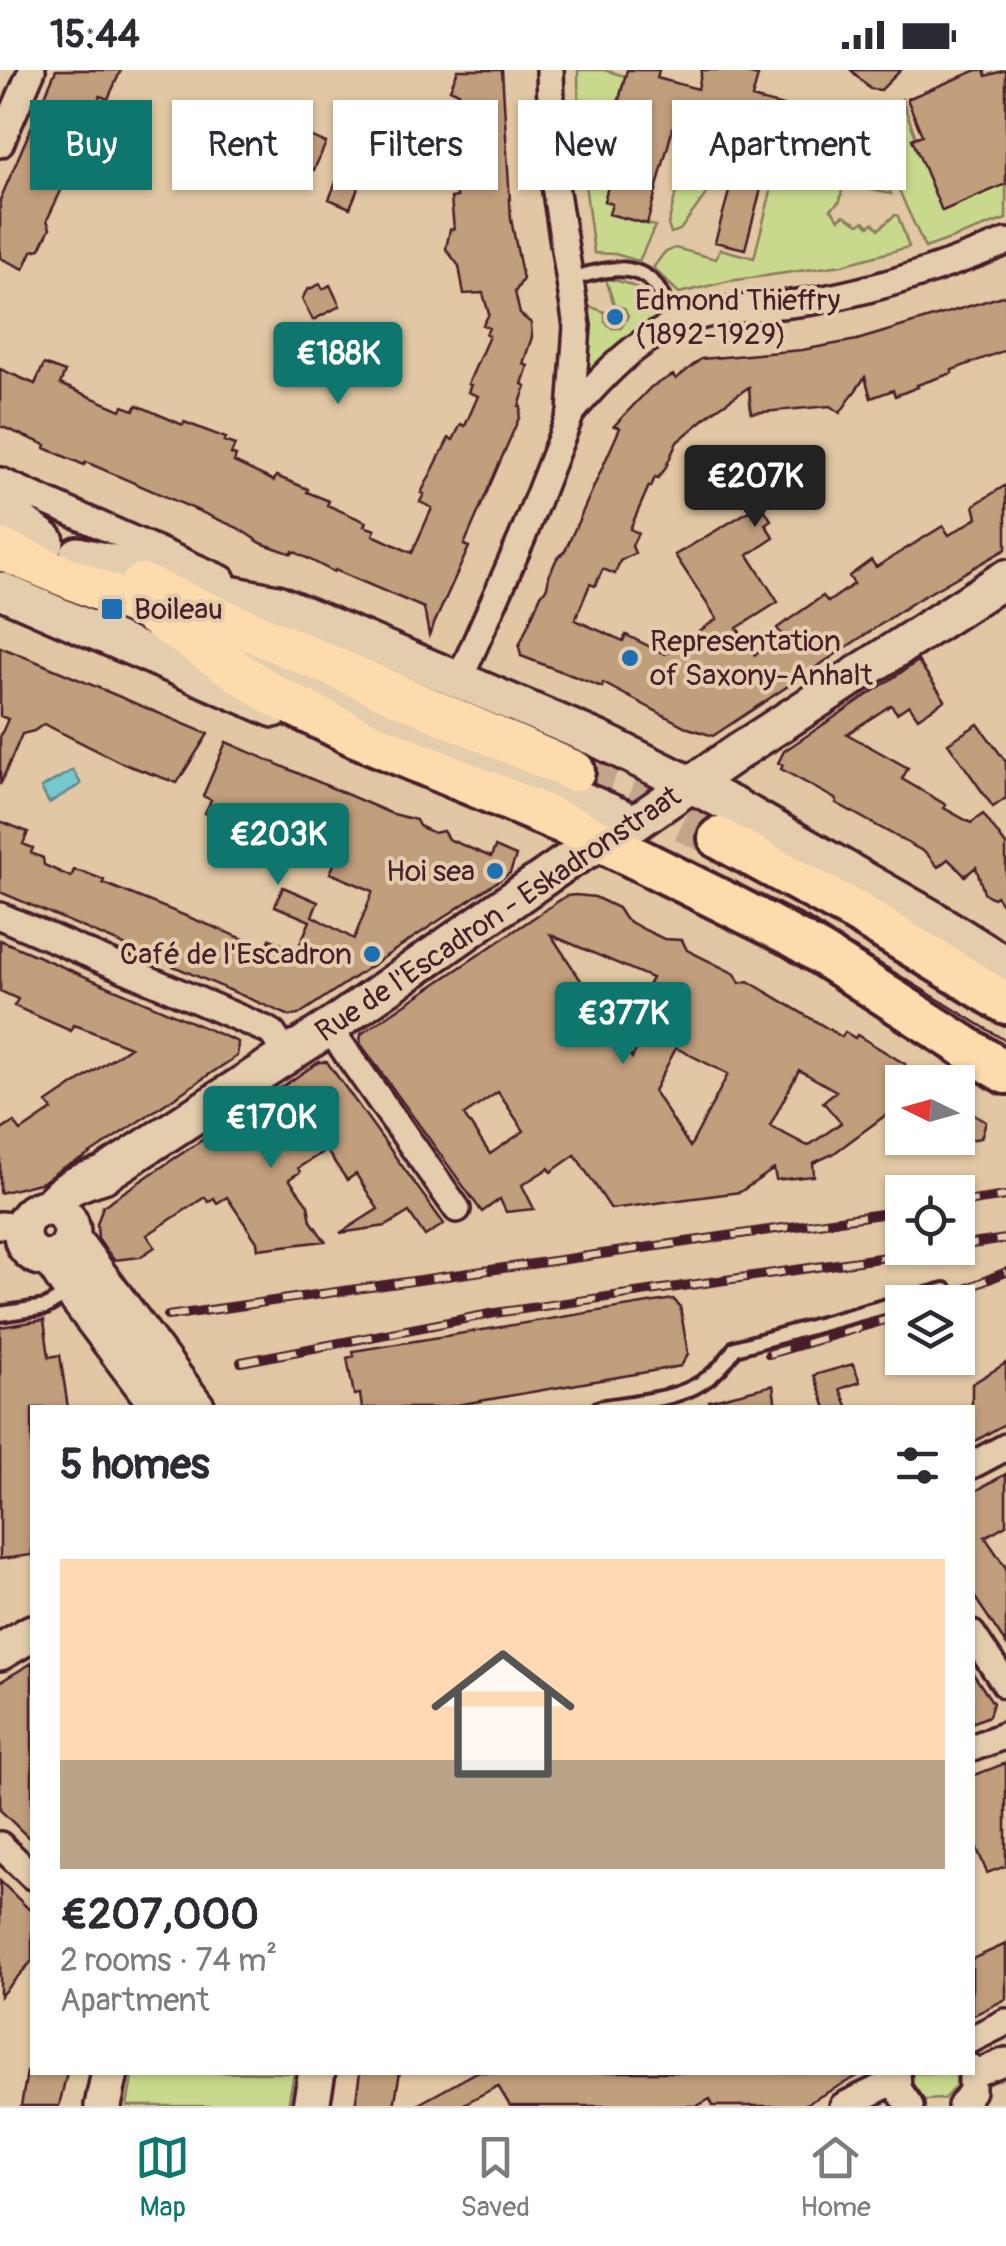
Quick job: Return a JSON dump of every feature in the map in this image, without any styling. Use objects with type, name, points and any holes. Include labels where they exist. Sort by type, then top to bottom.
[{"type":"main road","points":[[0,522],[574,771]]},
{"type":"main road","points":[[0,550],[146,610],[274,695],[356,736],[619,832],[1006,1073]]},
{"type":"main road","points":[[718,838],[856,912],[1006,1003]]},
{"type":"street","points":[[0,144],[32,70]]},
{"type":"street","points":[[460,678],[588,373],[554,173],[550,70]]},
{"type":"street","points":[[588,373],[673,324],[720,312],[824,299],[867,289],[941,268],[1006,242]]},
{"type":"street","points":[[0,481],[277,603],[460,678],[692,784],[933,919],[1006,966]]},
{"type":"street","points":[[0,506],[62,548],[213,591],[277,603]]},
{"type":"street","name":"Rue de l'Escadron - Eskadronstraat","points":[[44,1230],[103,1174],[329,1028],[568,862],[1006,578]]},
{"type":"street","points":[[0,590],[235,693],[356,736]]},
{"type":"street","points":[[218,656],[344,697],[619,832]]},
{"type":"street","points":[[0,916],[265,1029],[287,1055]]},
{"type":"street","points":[[329,1028],[457,1209]]},
{"type":"street","points":[[44,1230],[72,1291],[158,1405]]},
{"type":"street","points":[[44,1230],[112,1293],[195,1405]]},
{"type":"street","points":[[975,1464],[1006,1446]]},
{"type":"street","points":[[0,1652],[30,1634]]},
{"type":"street","points":[[975,1638],[1006,1685]]},
{"type":"street","points":[[975,1747],[1006,1735]]},
{"type":"street","points":[[0,1845],[30,1874]]},
{"type":"street","points":[[975,2038],[1006,2022]]},
{"type":"street","points":[[975,2070],[1006,2061]]},
{"type":"street","points":[[103,2106],[109,2075]]},
{"type":"street","points":[[311,2106],[316,2075]]},
{"type":"street","points":[[961,2106],[972,2090],[973,2075]]},
{"type":"street","points":[[843,2106],[897,2076],[902,2097],[910,2106]]},
{"type":"lane","points":[[571,280],[609,268],[640,276],[656,286],[673,324]]},
{"type":"lane","points":[[0,1314],[46,1307],[72,1291],[88,1288],[112,1293]]},
{"type":"lane","points":[[618,1405],[682,1394],[721,1370],[735,1348],[885,1307]]},
{"type":"green space","points":[[578,70],[604,70],[625,76],[619,100],[578,100]]},
{"type":"green space","points":[[906,110],[942,210],[1006,184],[1006,219],[925,248],[899,190],[906,190]]},
{"type":"green space","points":[[586,190],[607,190],[604,201],[612,204],[610,214],[655,226],[639,261],[594,253]]},
{"type":"green space","points":[[677,190],[709,190],[680,230],[671,233],[668,225]]},
{"type":"green space","points":[[771,190],[842,190],[840,201],[831,209],[839,219],[844,215],[859,224],[873,223],[879,229],[898,216],[909,247],[842,265],[729,281],[679,293],[653,268],[664,253],[675,248],[716,259],[720,249],[754,258]]},
{"type":"green space","points":[[606,279],[641,291],[665,320],[592,368],[585,365],[581,303],[605,312],[605,322],[612,328],[621,328],[628,316],[624,308],[614,305]]},
{"type":"green space","points":[[132,2075],[294,2075],[288,2106],[127,2106]]},
{"type":"green space","points":[[910,2075],[956,2075],[956,2086],[944,2099],[925,2100],[913,2091]]},
{"type":"water","points":[[73,770],[81,784],[49,803],[41,788]]},
{"type":"building","points":[[56,70],[121,70],[108,99],[100,96],[98,100],[43,100]]},
{"type":"building","points":[[458,70],[502,70],[511,219],[523,279],[515,292],[520,314],[531,323],[532,337],[523,364],[528,366],[519,418],[464,545],[469,547],[429,635],[424,608],[293,551],[292,554],[261,543],[238,528],[0,426],[0,369],[35,384],[44,364],[65,372],[60,384],[121,410],[123,406],[134,410],[137,405],[226,438],[224,441],[235,445],[231,454],[236,456],[234,462],[274,481],[276,476],[308,489],[307,492],[329,501],[327,505],[366,522],[364,526],[375,530],[373,535],[412,553],[432,508],[420,502],[424,494],[421,493],[449,438],[453,440],[461,424],[465,426],[478,396],[468,392],[468,384],[489,336],[489,328],[483,325],[489,314],[483,293],[464,294],[459,266],[446,249],[450,229],[454,229],[451,198],[457,197],[456,190],[498,190],[498,100],[459,100],[459,93],[450,89]]},
{"type":"building","points":[[627,70],[659,70],[657,78],[698,89],[702,70],[734,70],[758,76],[752,98],[760,100],[672,100],[672,131],[647,224],[609,214],[612,204],[604,201],[607,190],[652,190],[652,100],[619,100]]},
{"type":"building","points":[[851,70],[901,70],[881,90],[870,89]]},
{"type":"building","points":[[984,70],[986,76],[1006,70],[1006,184],[942,211],[912,139],[922,135],[907,99]]},
{"type":"building","points":[[30,130],[30,190],[61,190],[47,220],[50,228],[24,269],[0,258],[0,200]]},
{"type":"building","points":[[313,137],[326,143],[313,170]]},
{"type":"building","points":[[333,189],[357,190],[350,208],[329,199]]},
{"type":"building","points":[[730,190],[761,190],[745,249],[715,242]]},
{"type":"building","points":[[320,284],[323,289],[330,285],[340,306],[313,320],[302,299],[307,290]]},
{"type":"building","points":[[1006,295],[1006,350],[918,387],[895,396],[893,390],[871,398],[865,377],[840,413],[830,406],[751,413],[749,387],[715,410],[677,442],[665,469],[649,486],[630,529],[638,533],[632,546],[635,553],[620,561],[615,574],[603,569],[595,586],[590,584],[575,620],[623,641],[626,635],[665,654],[717,619],[675,555],[761,504],[771,520],[765,524],[774,538],[748,555],[778,602],[737,628],[755,655],[783,636],[777,628],[823,596],[828,602],[854,584],[849,576],[871,560],[876,567],[943,526],[949,535],[977,518],[974,505],[1006,485],[1006,549],[917,600],[713,736],[688,728],[603,683],[602,687],[521,656],[519,646],[549,576],[565,551],[620,428],[614,426],[651,387],[673,375],[676,379],[701,359],[802,350],[857,340]]},
{"type":"building","points":[[0,647],[208,734],[177,783],[124,764],[44,724],[22,734],[0,785],[0,737],[8,719],[0,716]]},
{"type":"building","points":[[918,661],[945,700],[918,718],[909,705],[897,713],[891,705],[847,734],[908,768],[902,779],[946,805],[944,808],[971,823],[983,814],[1006,845],[1006,909],[996,896],[984,893],[976,867],[965,876],[948,859],[938,867],[926,853],[836,803],[837,800],[781,769],[783,765],[778,763],[784,751]]},
{"type":"building","points":[[978,724],[1006,762],[1006,798],[993,807],[948,743]]},
{"type":"building","points":[[226,742],[390,813],[416,820],[419,826],[434,833],[443,831],[448,839],[491,857],[495,847],[516,856],[510,873],[298,1015],[290,1016],[0,892],[0,821],[28,832],[23,844],[43,858],[44,865],[71,877],[74,870],[86,873],[266,948],[270,939],[297,951],[310,921],[275,906],[283,887],[318,902],[312,916],[354,939],[373,891],[330,873],[337,858],[259,827],[257,833],[205,813],[211,800],[203,796]]},
{"type":"building","points":[[576,895],[595,897],[618,908],[625,919],[664,939],[682,940],[687,950],[735,974],[740,983],[748,981],[842,1037],[845,1032],[855,1038],[857,1035],[905,1065],[885,1065],[885,1116],[833,1154],[813,1163],[814,1176],[776,1180],[774,1169],[740,1192],[611,1209],[575,1155],[522,1185],[534,1209],[506,1212],[500,1199],[482,1212],[360,1043],[361,1034],[566,896]],"holes":[[[551,935],[652,978],[640,1000],[656,1009],[632,1058]],[[676,1048],[728,1074],[690,1147],[654,1091]],[[799,1070],[836,1091],[823,1102],[841,1123],[808,1146],[770,1126]],[[498,1092],[524,1131],[490,1154],[464,1115]]]},
{"type":"building","points":[[0,940],[238,1042],[237,1056],[43,1182],[0,1193],[0,1131],[14,1122],[21,1131],[52,1110],[47,1103],[130,1047],[73,1025],[71,1031],[14,1006],[18,999],[0,991]]},
{"type":"building","points":[[319,1062],[327,1062],[444,1224],[425,1236],[409,1212],[386,1226],[340,1233],[378,1209],[356,1174],[347,1180],[326,1150],[298,1168],[300,1172],[289,1179],[308,1205],[311,1221],[325,1241],[258,1249],[227,1197],[217,1203],[214,1198],[208,1202],[205,1197],[147,1235],[155,1247],[140,1257],[114,1260],[98,1239],[97,1224],[103,1206]]},
{"type":"building","points":[[975,1115],[986,1122],[981,1138],[975,1139]]},
{"type":"building","points":[[673,1299],[680,1306],[688,1354],[681,1366],[457,1405],[362,1405],[360,1394],[354,1395],[347,1358],[354,1356],[353,1351]]},
{"type":"building","points":[[44,1320],[49,1357],[60,1355],[68,1405],[30,1405],[30,1555],[0,1559],[0,1327]]},
{"type":"building","points":[[1006,1363],[1006,1423],[975,1441],[975,1405],[972,1384]]},
{"type":"building","points":[[853,1364],[860,1382],[840,1389],[847,1405],[825,1405],[814,1375]]},
{"type":"building","points":[[773,1385],[776,1405],[710,1405],[709,1401]]},
{"type":"building","points":[[1006,1474],[1006,1525],[985,1537],[1006,1568],[1006,1644],[975,1598],[975,1491]]},
{"type":"building","points":[[30,1664],[30,1839],[0,1810],[0,1682]]},
{"type":"building","points":[[975,1676],[993,1703],[989,1716],[975,1722]]},
{"type":"building","points":[[1006,1763],[1006,1866],[987,1873],[975,1843],[975,1775]]},
{"type":"building","points":[[0,1881],[30,1910],[30,1963],[0,1996]]},
{"type":"building","points":[[1006,1944],[1006,1999],[975,2014],[975,1958]]},
{"type":"building","points":[[27,2072],[66,2075],[59,2106],[21,2106]]},
{"type":"building","points":[[360,2075],[399,2075],[394,2106],[355,2106]]},
{"type":"building","points":[[472,2075],[859,2075],[802,2106],[713,2106],[710,2099],[697,2106],[510,2106],[498,2086],[460,2106],[415,2106]]},
{"type":"tunnel","points":[[574,771],[719,838]]},
{"type":"tram line","points":[[704,866],[855,948],[1006,1041]]},
{"type":"railway","points":[[975,1201],[1006,1196]]},
{"type":"railway","points":[[168,1316],[885,1213]]},
{"type":"railway","points":[[975,1244],[1006,1239]]},
{"type":"railway","points":[[241,1362],[495,1313],[885,1257]]},
{"type":"railway","points":[[975,1285],[1006,1272]]},
{"type":"railway","points":[[769,1354],[885,1320]]},
{"type":"place","name":"Edmond Thieffry (1892-1929)","points":[[615,317]]},
{"type":"place","name":"Boileau","points":[[112,609]]},
{"type":"place","name":"Representation of Saxony-Anhalt","points":[[630,658]]},
{"type":"place","name":"Hoi sea","points":[[495,871]]},
{"type":"place","name":"Café de l'Escadron","points":[[372,954]]}]
